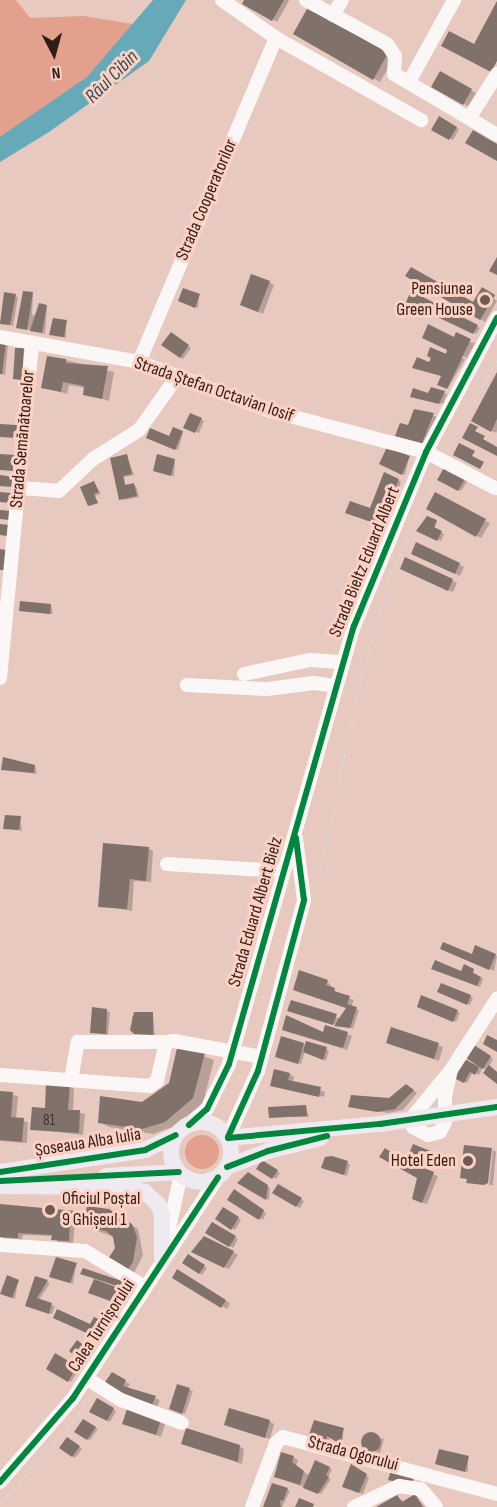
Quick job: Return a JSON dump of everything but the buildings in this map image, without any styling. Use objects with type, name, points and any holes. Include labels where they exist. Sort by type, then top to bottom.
[{"type":"main road","name":"Șoseaua Alba Iulia","points":[[0,1181],[180,1173],[199,1182],[284,1146],[380,1124],[497,1107]]},
{"type":"main road","name":"Șoseaua Alba Iulia","points":[[228,1138],[380,1124]]},
{"type":"main road","points":[[180,1173],[171,1154],[183,1130],[214,1125],[228,1138],[231,1150],[223,1172]]},
{"type":"main road","name":"Șoseaua Alba Iulia","points":[[0,1172],[145,1150],[183,1130]]},
{"type":"main road","points":[[0,1186],[137,1188],[151,1196],[162,1215],[162,1261]]},
{"type":"street","points":[[306,0],[393,49],[394,74],[497,135]]},
{"type":"street","points":[[333,15],[342,0]]},
{"type":"street","points":[[409,82],[453,0]]},
{"type":"street","points":[[225,3],[276,38],[421,120]]},
{"type":"street","name":"Strada Cooperatorilor","points":[[140,362],[276,38]]},
{"type":"street","points":[[470,117],[497,74]]},
{"type":"street","name":"Strada Bieltz Eduard Albert","points":[[295,831],[341,662],[426,452],[497,318]]},
{"type":"street","name":"Strada Ștefan Octavian Iosif","points":[[0,338],[140,362],[271,411],[426,452],[495,488]]},
{"type":"street","name":"Strada Semănătoarelor","points":[[0,678],[20,488],[32,343]]},
{"type":"street","points":[[20,488],[59,491],[93,459],[139,430],[177,377]]},
{"type":"street","points":[[244,674],[310,660],[341,662]]},
{"type":"street","points":[[187,685],[267,689],[314,683],[335,686]]},
{"type":"street","name":"Strada Eduard Albert Bielz","points":[[183,1130],[207,1109],[217,1093],[233,1050],[295,831]]},
{"type":"street","name":"Strada Eduard Albert Bielz","points":[[228,1138],[262,1056],[304,900],[295,831]]},
{"type":"street","points":[[167,864],[283,871]]},
{"type":"street","points":[[411,1119],[451,1070],[497,999]]},
{"type":"street","points":[[71,1080],[78,1042],[166,1042],[262,1056]]},
{"type":"street","points":[[0,1076],[150,1086],[157,1081],[166,1042]]},
{"type":"street","points":[[444,1114],[451,1070]]},
{"type":"street","name":"Calea Turnișorului","points":[[0,1482],[91,1382],[145,1287],[223,1172]]},
{"type":"street","name":"Calea Turnișorului","points":[[162,1261],[180,1173]]},
{"type":"street","points":[[0,1249],[85,1251],[145,1287]]},
{"type":"street","points":[[91,1382],[121,1400],[182,1423]]},
{"type":"street","name":"Strada Ogorului","points":[[252,1507],[276,1443],[283,1437],[497,1494]]},
{"type":"street","points":[[354,1507],[399,1486],[422,1489],[436,1507]]},
{"type":"path","points":[[314,899],[362,678],[392,574],[443,460],[497,360]]},
{"type":"path","points":[[266,1090],[268,1079]]},
{"type":"path","points":[[0,1151],[144,1132]]},
{"type":"path","points":[[142,1317],[215,1211]]},
{"type":"path","points":[[0,1504],[73,1422],[91,1382]]},
{"type":"shaded area","points":[[0,0],[16,0],[30,18],[84,16],[139,25],[81,95],[0,140]]},
{"type":"shaded area","points":[[202,1135],[214,1140],[219,1152],[214,1164],[202,1169],[190,1164],[185,1152],[190,1140]]},
{"type":"water","name":"Râul Cibin","points":[[153,0],[186,0],[149,61],[49,132],[0,162],[0,137],[87,77]]},
{"type":"cycle path","points":[[189,1125],[207,1109],[229,1064],[354,626],[426,452],[497,318]]},
{"type":"cycle path","points":[[228,1137],[258,1071],[304,900],[296,838]]},
{"type":"cycle path","points":[[228,1138],[380,1124],[497,1107]]},
{"type":"cycle path","points":[[0,1172],[145,1150],[176,1135]]},
{"type":"cycle path","points":[[227,1167],[268,1151],[327,1136]]},
{"type":"cycle path","points":[[0,1181],[179,1172]]},
{"type":"cycle path","points":[[0,1482],[73,1398],[218,1177]]},
{"type":"place","name":"Pensiunea Green House","points":[[485,300]]},
{"type":"place","name":"Hotel Eden","points":[[468,1161]]},
{"type":"place","name":"Oficiul Poștal 9 Ghișeul 1","points":[[50,1210]]}]
